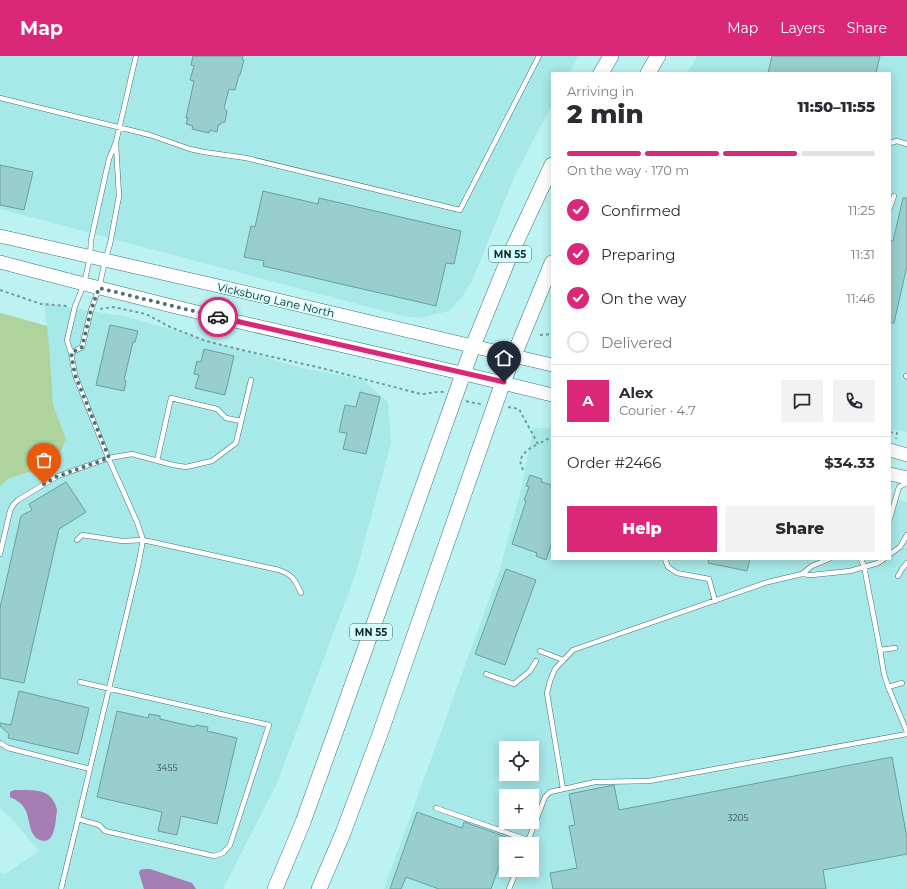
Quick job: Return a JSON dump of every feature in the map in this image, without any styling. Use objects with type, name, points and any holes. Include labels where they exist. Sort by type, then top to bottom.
[{"type":"main road","points":[[602,72],[611,56]]},
{"type":"main road","points":[[649,72],[658,56]]},
{"type":"main road","name":"MN 55","points":[[275,889],[303,822],[473,346],[510,255],[551,167]]},
{"type":"main road","name":"Vicksburg Lane North","points":[[0,236],[551,365]]},
{"type":"main road","points":[[0,262],[226,319],[504,382],[551,395]]},
{"type":"main road","points":[[319,889],[343,833],[380,734],[495,405],[551,265]]},
{"type":"main road","points":[[891,450],[907,454]]},
{"type":"main road","points":[[891,474],[907,478]]},
{"type":"lane","points":[[61,889],[138,566],[142,540],[137,522],[75,375],[67,340],[75,306],[84,284],[90,257],[91,240],[109,159],[120,127],[136,56]]},
{"type":"lane","points":[[0,98],[150,135],[190,149],[246,158],[460,210],[539,56]]},
{"type":"lane","points":[[891,143],[897,141],[907,144]]},
{"type":"lane","points":[[71,353],[82,347],[110,244],[119,196],[116,142]]},
{"type":"lane","points":[[891,205],[894,196]]},
{"type":"lane","points":[[0,554],[10,511],[13,505],[18,500],[58,476],[109,458],[132,454],[186,467],[212,461],[236,442],[251,380]]},
{"type":"lane","points":[[157,461],[171,398],[217,409],[226,418],[241,421]]},
{"type":"lane","points":[[891,516],[899,487],[907,483]]},
{"type":"lane","points":[[891,553],[900,546],[907,535]]},
{"type":"lane","points":[[77,540],[82,536],[122,541],[142,540],[279,570],[288,573],[295,581],[301,593]]},
{"type":"lane","points":[[665,560],[668,567],[677,573],[710,579],[716,600]]},
{"type":"lane","points":[[802,574],[812,566],[827,560]]},
{"type":"lane","points":[[529,837],[545,797],[550,792],[595,782],[649,781],[907,733],[884,674],[864,566],[861,560]]},
{"type":"lane","points":[[563,789],[548,693],[550,681],[555,669],[573,650],[768,582],[802,574],[812,575],[850,571],[878,563],[882,560]]},
{"type":"lane","points":[[898,576],[907,563]]},
{"type":"lane","points":[[880,650],[895,648]]},
{"type":"lane","points":[[540,651],[564,660]]},
{"type":"lane","points":[[486,674],[514,684],[530,671],[536,661]]},
{"type":"lane","points":[[78,819],[99,825],[106,831],[214,856],[223,853],[230,845],[269,725],[80,682]]},
{"type":"lane","points":[[888,687],[902,683]]},
{"type":"lane","points":[[0,743],[8,748],[90,769]]},
{"type":"lane","points":[[436,808],[514,837]]},
{"type":"lane","points":[[509,889],[514,877]]},
{"type":"path","points":[[0,290],[41,304],[75,306]]},
{"type":"path","points":[[91,310],[113,307],[146,314],[170,327],[206,341],[317,366],[421,394],[429,394],[439,391],[455,395],[469,402],[519,409],[538,444]]},
{"type":"path","points":[[540,335],[551,334]]},
{"type":"path","points":[[523,470],[520,461],[527,450],[551,438]]},
{"type":"shaded area","points":[[0,56],[578,56],[570,72],[551,72],[551,107],[516,173],[472,281],[463,296],[449,311],[419,318],[399,315],[0,209]]},
{"type":"shaded area","points":[[697,56],[907,56],[907,432],[891,429],[891,72],[688,72]]},
{"type":"shaded area","points":[[44,303],[128,317],[302,368],[363,380],[388,402],[391,443],[356,573],[277,783],[223,889],[0,889],[0,872],[5,874],[39,851],[11,818],[0,808],[0,486],[8,479],[56,463],[66,439],[53,405],[50,357]]},
{"type":"shaded area","points":[[533,428],[551,428],[551,560],[891,560],[891,498],[907,502],[907,889],[384,889],[500,569],[522,486]]},
{"type":"shaded area","points":[[14,790],[40,791],[49,795],[56,805],[57,811],[56,822],[51,838],[44,841],[36,838],[30,827],[23,806],[15,799],[10,797],[10,792]]},
{"type":"shaded area","points":[[150,869],[192,883],[196,889],[144,889],[139,873],[140,870]]},
{"type":"green space","points":[[0,313],[47,326],[53,405],[66,439],[56,463],[8,479],[0,486]]},
{"type":"building","points":[[193,56],[243,56],[242,59],[244,60],[235,90],[229,89],[224,108],[227,111],[225,122],[218,125],[217,132],[210,130],[209,133],[192,129],[193,126],[186,124],[194,81],[190,80],[194,66],[191,65]]},
{"type":"building","points":[[772,56],[880,56],[876,72],[768,72]]},
{"type":"building","points":[[0,165],[33,172],[24,210],[0,205]]},
{"type":"building","points":[[263,191],[318,204],[319,198],[461,231],[454,264],[446,263],[436,306],[263,266],[264,261],[244,257],[251,226],[255,227]]},
{"type":"building","points":[[903,198],[907,198],[907,266],[894,323],[891,323],[891,240],[893,241]]},
{"type":"building","points":[[110,325],[138,331],[135,342],[133,342],[124,380],[126,381],[124,391],[96,385]]},
{"type":"building","points":[[204,349],[234,356],[225,395],[195,388],[199,375],[194,374],[197,361],[201,362]]},
{"type":"building","points":[[360,392],[380,397],[366,454],[343,449],[347,433],[339,432],[345,405],[356,407]]},
{"type":"building","points":[[530,475],[542,479],[541,482],[551,485],[551,546],[546,560],[536,556],[537,553],[512,544],[526,501],[524,500],[529,487],[526,486]]},
{"type":"building","points":[[66,482],[86,512],[59,529],[24,683],[0,678],[0,608],[21,516],[32,510],[29,504]]},
{"type":"building","points":[[709,560],[750,560],[747,571],[708,563]]},
{"type":"building","points":[[506,569],[536,580],[505,665],[475,654]]},
{"type":"building","points":[[19,691],[89,708],[78,754],[8,738],[9,734],[0,726],[0,723],[11,725]]},
{"type":"building","points":[[117,711],[148,718],[149,714],[160,716],[160,719],[195,727],[196,725],[208,727],[207,731],[237,738],[217,824],[181,816],[177,835],[158,831],[162,812],[97,797]]},
{"type":"building","points":[[892,757],[907,838],[907,854],[823,870],[826,889],[553,889],[550,873],[577,868],[569,826],[575,825],[569,794],[614,785],[619,810]]},
{"type":"building","points":[[417,812],[462,828],[464,822],[506,837],[499,837],[499,866],[491,889],[439,889],[406,877],[401,889],[390,889]]},
{"type":"way so far","points":[[44,484],[58,476],[109,458],[75,375],[71,353],[82,347],[91,310],[99,288],[218,317]]},
{"type":"route","points":[[218,317],[504,382]]}]
